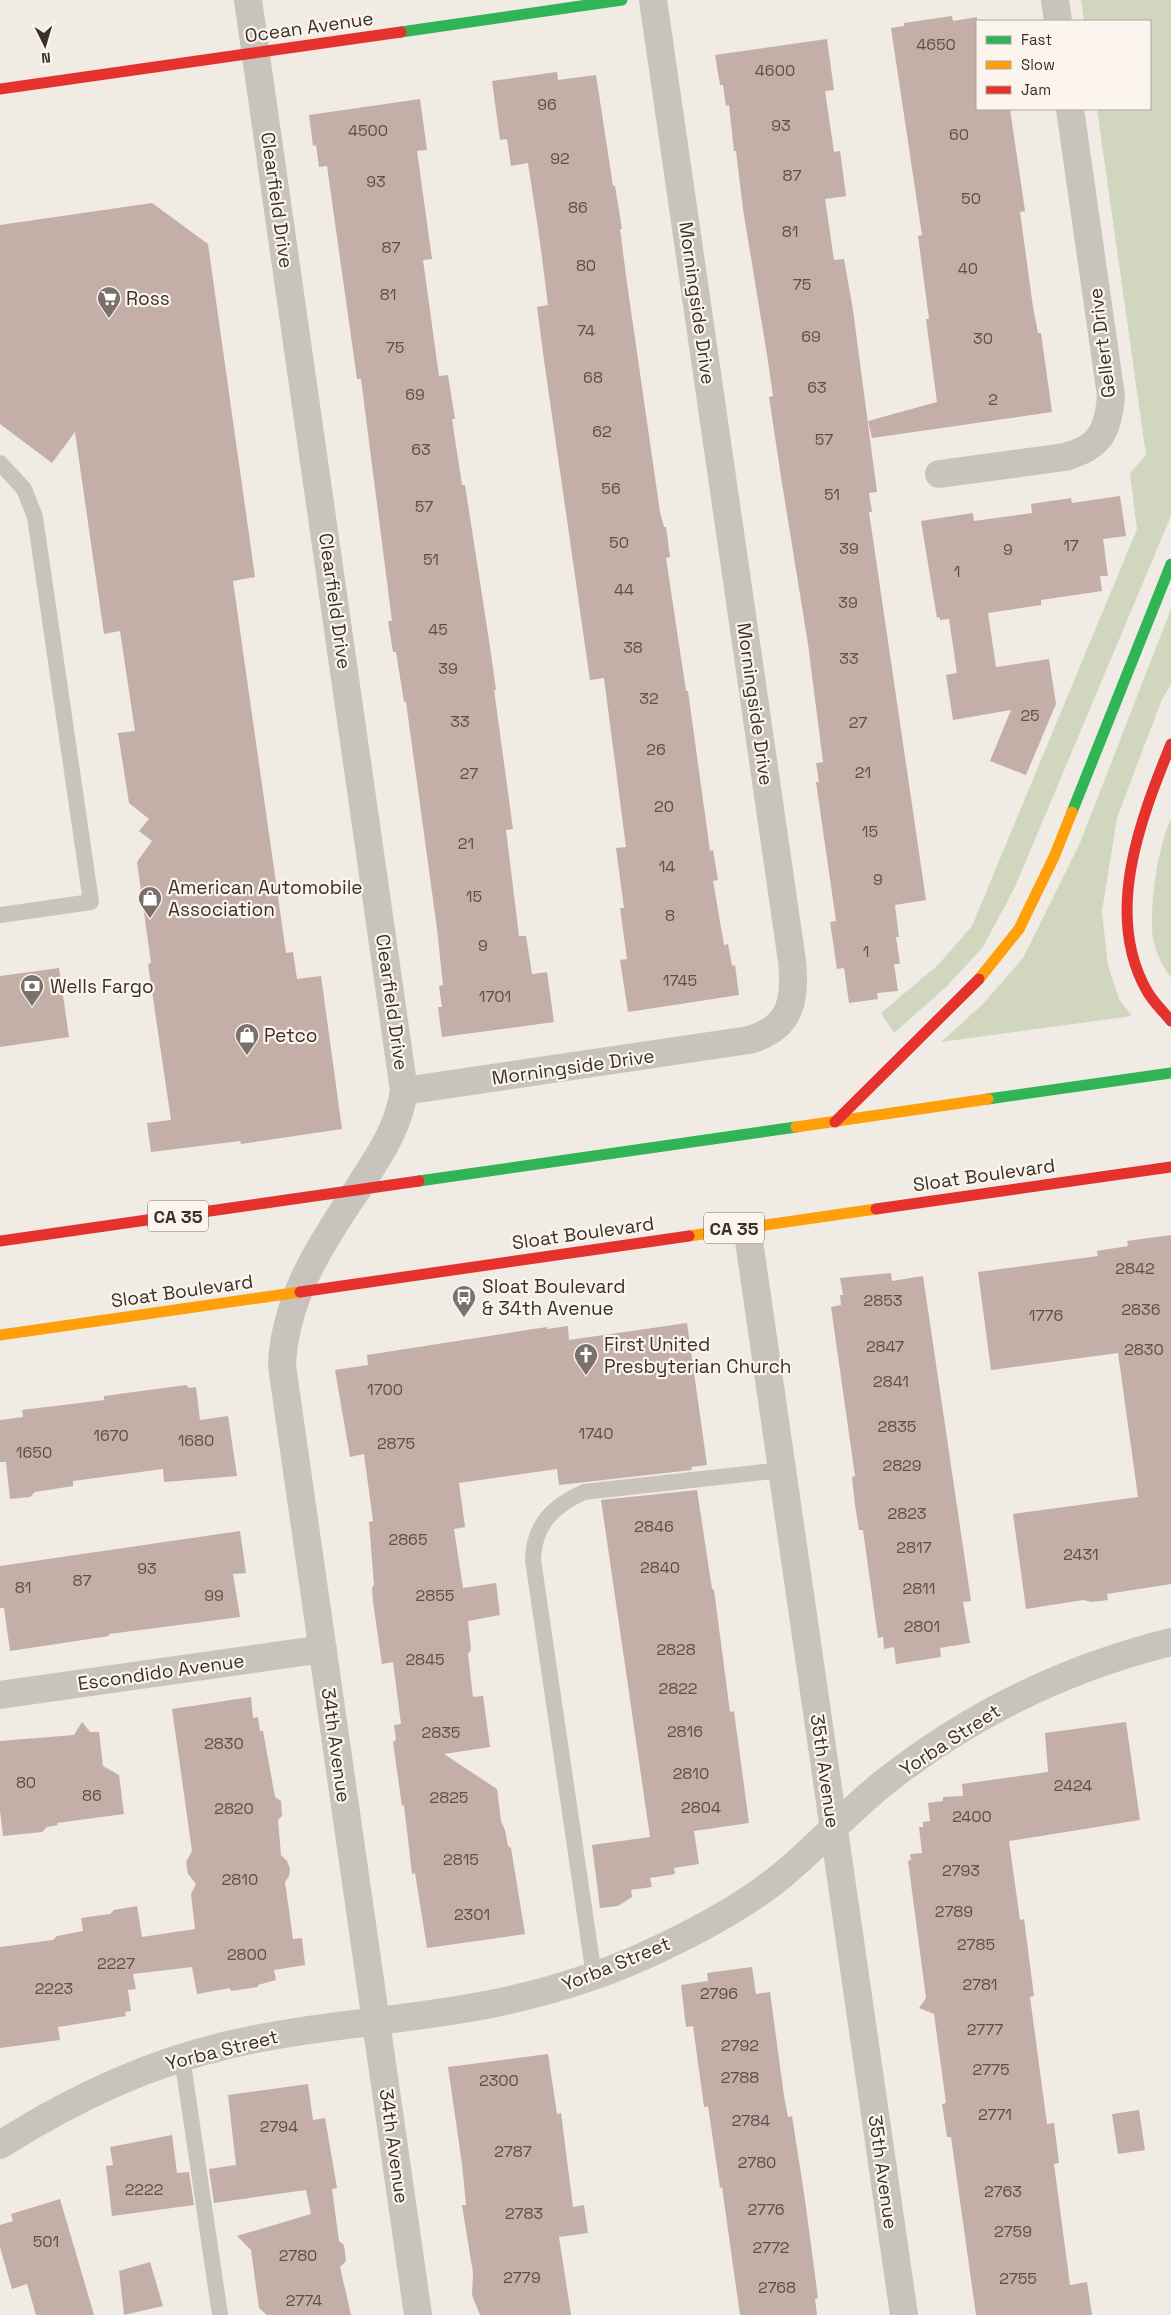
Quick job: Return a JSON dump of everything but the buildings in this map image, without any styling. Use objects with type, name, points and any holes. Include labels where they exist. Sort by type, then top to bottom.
[{"type":"main road","name":"Ocean Avenue","points":[[0,89],[622,0]]},
{"type":"main road","points":[[835,1122],[972,988],[1019,929],[1054,857],[1171,564]]},
{"type":"main road","points":[[1171,744],[1144,814],[1132,862],[1128,930],[1133,962],[1143,986],[1158,1008],[1171,1021]]},
{"type":"main road","name":"CA 35","points":[[0,1241],[1171,1073]]},
{"type":"main road","name":"Sloat Boulevard","points":[[0,1335],[1171,1167]]},
{"type":"street","name":"Clearfield Drive","points":[[248,0],[404,1091],[401,1109],[385,1148],[356,1191]]},
{"type":"street","name":"Morningside Drive","points":[[404,1091],[749,1040],[764,1036],[777,1027],[787,1013],[793,998],[794,981],[790,942],[654,0]]},
{"type":"street","points":[[1055,0],[1058,20]]},
{"type":"street","name":"Gellert Drive","points":[[939,474],[1065,457],[1082,452],[1090,447],[1098,441],[1106,428],[1111,396],[1070,110]]},
{"type":"street","name":"34th Avenue","points":[[356,1191],[318,1251],[298,1293],[282,1351],[282,1379],[323,1649],[418,2315]]},
{"type":"street","name":"35th Avenue","points":[[747,1227],[904,2315]]},
{"type":"street","name":"Yorba Street","points":[[0,2145],[85,2095],[133,2074],[182,2057],[233,2044],[493,2004],[529,1996],[594,1976],[662,1948],[729,1912],[780,1877],[861,1802],[910,1763],[980,1718],[1023,1695],[1073,1673],[1117,1657],[1171,1642]]},
{"type":"street","name":"Escondido Avenue","points":[[0,1696],[323,1649]]},
{"type":"lane","points":[[0,463],[24,489],[35,517],[91,902],[0,915]]},
{"type":"lane","points":[[594,1976],[533,1560],[533,1543],[540,1527],[551,1513],[565,1501],[584,1492],[782,1470]]},
{"type":"lane","points":[[182,2057],[220,2315]]},
{"type":"green space","points":[[1081,0],[1171,0],[1171,516],[1015,887],[983,947],[947,986],[894,1033],[881,1013],[938,965],[972,926],[1137,529],[1130,473],[1146,455],[1097,110],[1151,110],[1151,20],[1084,20]]},
{"type":"green space","points":[[1171,609],[1171,685],[1162,699],[1117,818],[1102,911],[1108,966],[1119,999],[1132,1016],[941,1042],[983,1004],[1023,958],[1080,843]]},
{"type":"green space","points":[[1171,819],[1171,978],[1155,948],[1152,934],[1152,916],[1159,857]]},
{"type":"traffic: fast","points":[[401,32],[622,0]]},
{"type":"traffic: fast","points":[[1072,812],[1171,564]]},
{"type":"traffic: fast","points":[[988,1099],[1171,1073]]},
{"type":"traffic: fast","points":[[419,1181],[796,1127]]},
{"type":"traffic: slow","points":[[979,979],[1019,929],[1054,857],[1072,812]]},
{"type":"traffic: slow","points":[[796,1127],[988,1099]]},
{"type":"traffic: slow","points":[[689,1236],[876,1209]]},
{"type":"traffic: slow","points":[[0,1335],[300,1292]]},
{"type":"traffic: jam","points":[[0,89],[401,32]]},
{"type":"traffic: jam","points":[[1171,744],[1148,803],[1139,834],[1131,866],[1127,899],[1128,930],[1134,961],[1149,995],[1171,1021]]},
{"type":"traffic: jam","points":[[835,1122],[979,979]]},
{"type":"traffic: jam","points":[[876,1209],[1171,1167]]},
{"type":"traffic: jam","points":[[0,1241],[419,1181]]},
{"type":"traffic: jam","points":[[300,1292],[689,1236]]},
{"type":"place","name":"Ross","points":[[109,319]]},
{"type":"place","name":"American Automobile Association","points":[[150,919]]},
{"type":"place","name":"Wells Fargo","points":[[32,1007]]},
{"type":"place","name":"Petco","points":[[247,1056]]},
{"type":"place","name":"Sloat Boulevard & 34th Avenue","points":[[464,1318]]},
{"type":"place","name":"First United Presbyterian Church","points":[[586,1376]]}]
